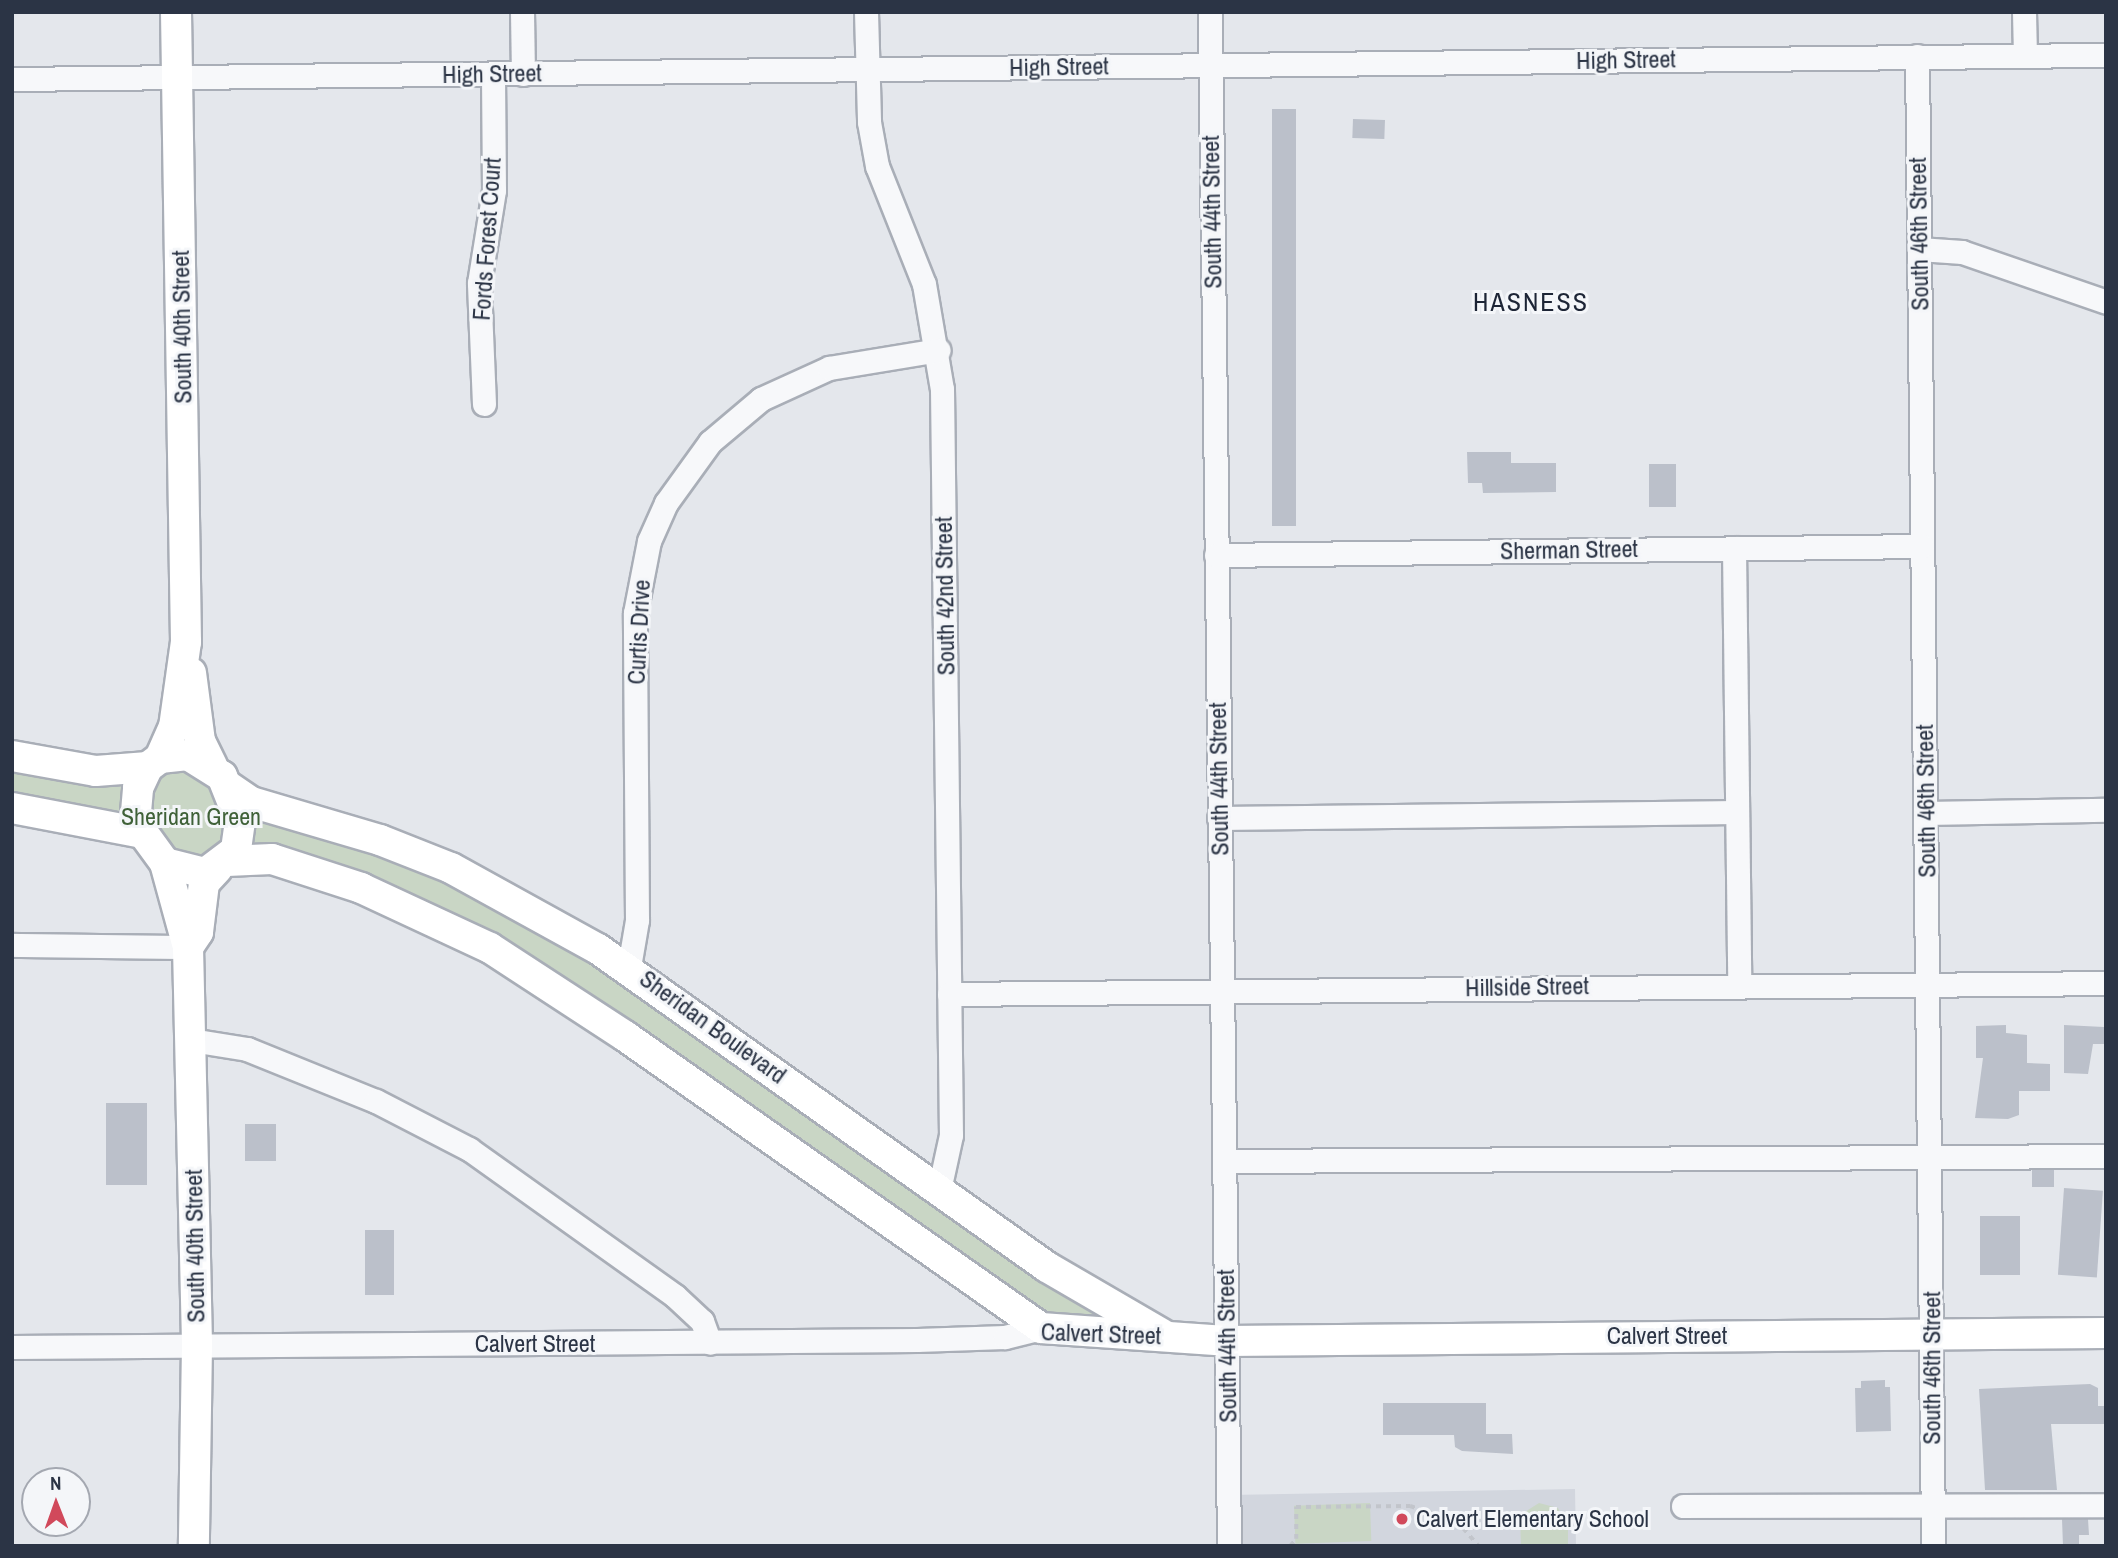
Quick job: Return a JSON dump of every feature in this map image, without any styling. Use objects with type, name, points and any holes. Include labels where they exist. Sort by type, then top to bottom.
[{"type":"main road","name":"South 40th Street","points":[[176,12],[186,642],[200,741],[221,777]]},
{"type":"main road","name":"South 40th Street","points":[[154,762],[174,727],[186,642]]},
{"type":"main road","points":[[12,756],[96,771],[188,755],[221,777],[240,834],[222,865]]},
{"type":"main road","points":[[154,762],[136,801],[143,833],[165,863],[194,874],[222,865],[272,859],[361,888],[490,948],[625,1035],[1041,1328]]},
{"type":"main road","name":"Sheridan Boulevard","points":[[221,777],[251,802],[380,840],[451,868],[629,967],[1047,1267],[1162,1334]]},
{"type":"main road","points":[[12,808],[143,833]]},
{"type":"main road","name":"South 40th Street","points":[[165,863],[188,947],[197,1345],[194,1546]]},
{"type":"main road","name":"South 40th Street","points":[[188,947],[198,932],[204,883],[222,865]]},
{"type":"main road","name":"Calvert Street","points":[[1041,1328],[1104,1336],[1162,1334],[1226,1341],[2106,1333]]},
{"type":"street","points":[[522,12],[523,74]]},
{"type":"street","name":"South 42nd Street","points":[[866,12],[867,69],[877,166],[923,284],[939,350],[951,1135],[939,1190]]},
{"type":"street","name":"South 44th Street","points":[[1210,12],[1229,1546]]},
{"type":"street","points":[[2024,12],[2025,55]]},
{"type":"street","name":"High Street","points":[[12,79],[2106,55]]},
{"type":"street","name":"South 46th Street","points":[[1917,56],[1933,1546]]},
{"type":"street","name":"Fords Forest Court","points":[[484,404],[479,283],[494,190],[493,74]]},
{"type":"street","points":[[1919,248],[1962,252],[2106,302]]},
{"type":"street","name":"Curtis Drive","points":[[629,967],[637,920],[635,613],[649,541],[666,503],[709,442],[761,399],[829,368],[939,350]]},
{"type":"street","name":"Sherman Street","points":[[1216,555],[1922,546]]},
{"type":"street","points":[[1734,548],[1739,984]]},
{"type":"street","points":[[1926,813],[2106,810]]},
{"type":"street","points":[[1219,818],[1737,812]]},
{"type":"street","points":[[12,946],[188,947]]},
{"type":"street","name":"Hillside Street","points":[[949,994],[1739,984],[2106,983]]},
{"type":"street","points":[[191,1040],[260,1054],[376,1101],[469,1149],[675,1296],[702,1321],[710,1343]]},
{"type":"street","points":[[1224,1161],[2106,1156]]},
{"type":"street","name":"Calvert Street","points":[[12,1347],[710,1343],[983,1338],[1041,1328]]},
{"type":"street","points":[[1684,1506],[2106,1505]]},
{"type":"path","points":[[1290,1546],[1297,1539],[1296,1507],[1410,1506],[1457,1521],[1479,1546]]},
{"type":"shaded area","name":"Calvert Elementary School","points":[[1575,1489],[1576,1546],[1230,1546],[1229,1495]]},
{"type":"green space","name":"Sheridan Green","points":[[12,756],[160,758],[222,776],[451,868],[1162,1334],[1067,1332],[426,914],[227,861],[152,849],[12,808]]},
{"type":"green space","points":[[1370,1503],[1371,1541],[1295,1544],[1294,1506]]},
{"type":"green space","points":[[1539,1503],[1558,1508],[1568,1528],[1568,1546],[1521,1546],[1520,1515]]},
{"type":"building","points":[[1272,109],[1296,109],[1296,526],[1272,526]]},
{"type":"building","points":[[1353,119],[1385,120],[1384,139],[1352,138]]},
{"type":"building","points":[[1467,452],[1511,452],[1511,463],[1556,463],[1556,492],[1483,493],[1482,483],[1468,483]]},
{"type":"building","points":[[1649,464],[1676,464],[1676,507],[1649,507]]},
{"type":"building","points":[[2006,1025],[2006,1033],[2027,1035],[2027,1063],[2050,1064],[2050,1091],[2019,1091],[2019,1115],[2008,1119],[1975,1118],[1983,1058],[1976,1058],[1976,1026]]},
{"type":"building","points":[[2064,1025],[2104,1027],[2104,1044],[2093,1044],[2088,1074],[2064,1073]]},
{"type":"building","points":[[106,1103],[147,1103],[147,1185],[106,1185]]},
{"type":"building","points":[[245,1124],[276,1124],[276,1161],[245,1161]]},
{"type":"building","points":[[2032,1170],[2054,1170],[2054,1187],[2032,1187]]},
{"type":"building","points":[[2064,1188],[2103,1191],[2097,1278],[2058,1275]]},
{"type":"building","points":[[1980,1216],[2020,1216],[2020,1275],[1980,1275]]},
{"type":"building","points":[[365,1230],[394,1230],[394,1295],[365,1295]]},
{"type":"building","points":[[1885,1380],[1885,1387],[1890,1387],[1891,1431],[1856,1432],[1855,1388],[1861,1388],[1861,1381]]},
{"type":"building","points":[[2090,1384],[2098,1388],[2098,1406],[2106,1406],[2106,1424],[2051,1424],[2057,1490],[1985,1490],[1979,1389]]},
{"type":"building","points":[[1383,1403],[1486,1403],[1486,1434],[1512,1434],[1513,1454],[1462,1451],[1455,1447],[1454,1435],[1383,1435]]},
{"type":"building","points":[[2062,1519],[2088,1519],[2089,1535],[2079,1535],[2079,1546],[2063,1546]]},
{"type":"place","name":"Calvert Elementary School","points":[[1402,1519]]},
{"type":"district","name":"HASNESS","points":[[1531,302]]}]
